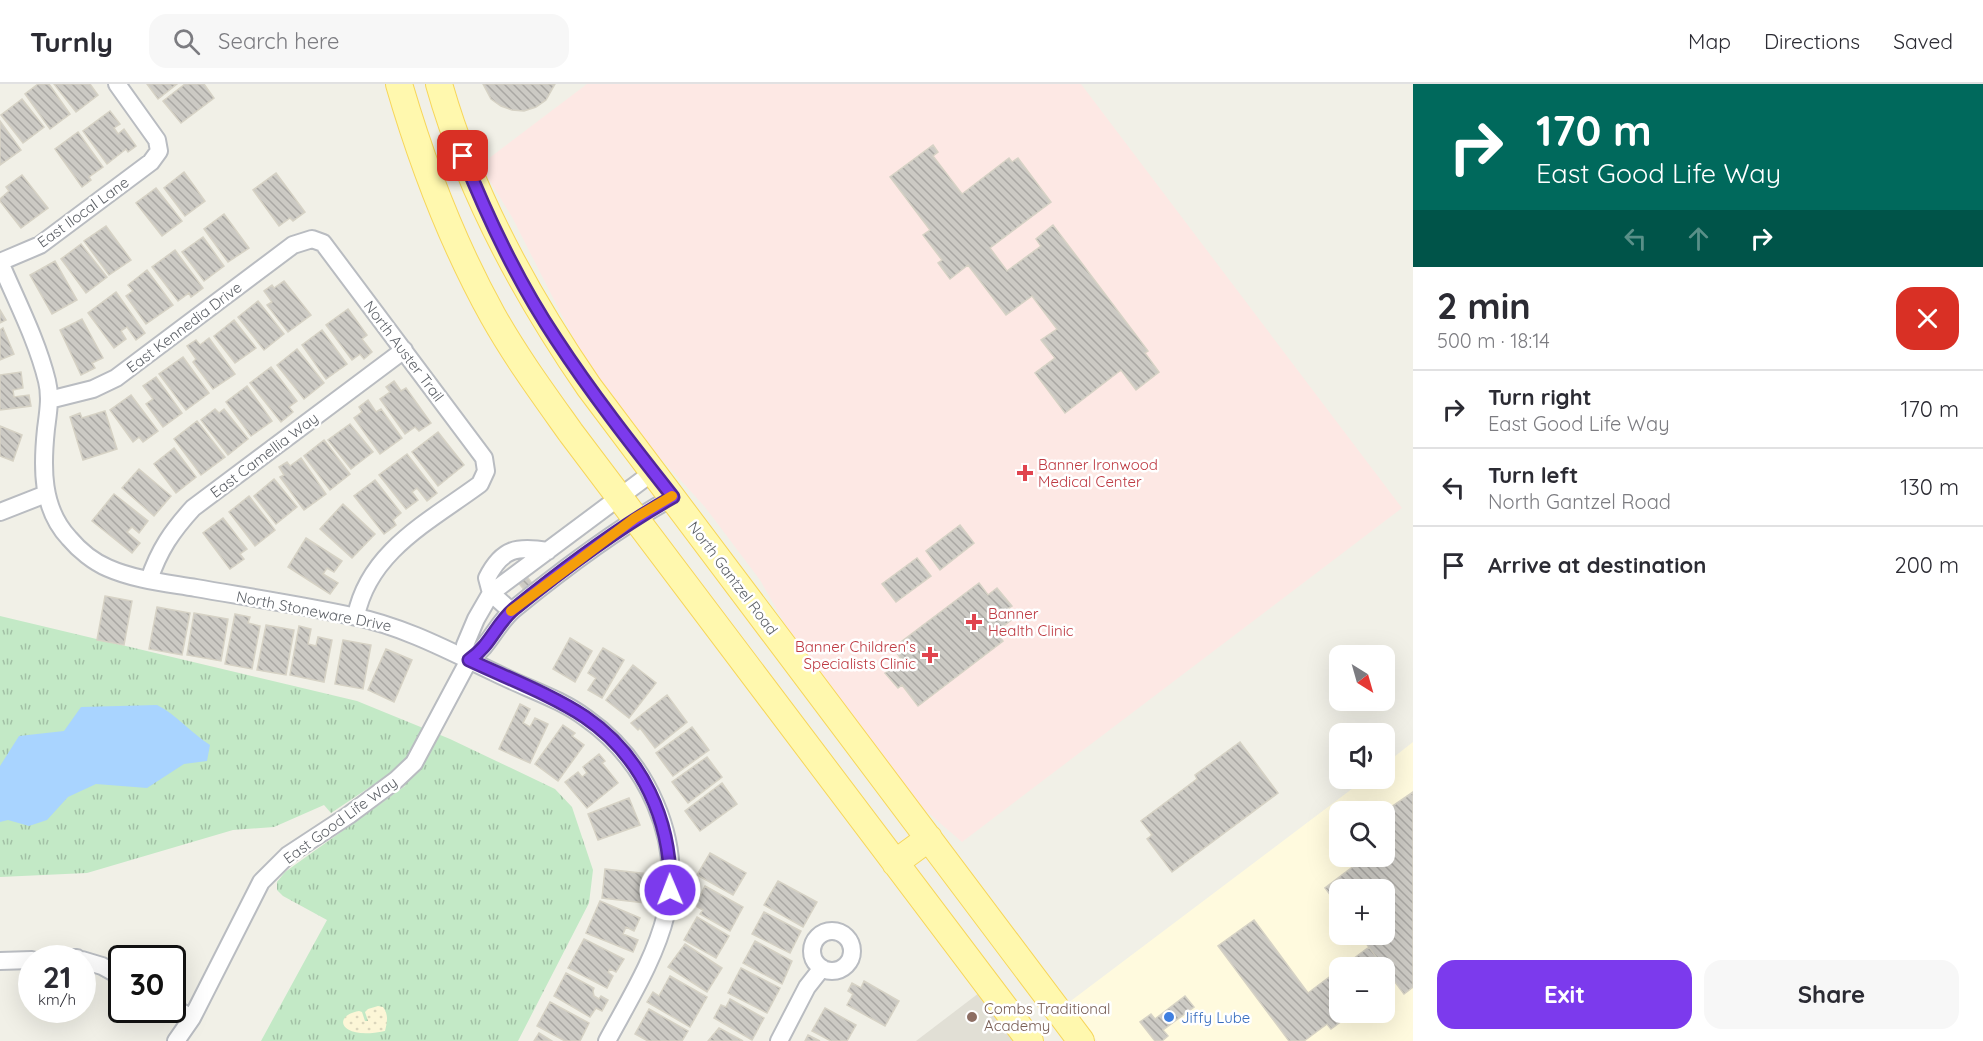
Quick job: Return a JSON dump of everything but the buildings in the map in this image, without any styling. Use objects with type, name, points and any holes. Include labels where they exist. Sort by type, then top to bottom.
[{"type":"main road","points":[[399,84],[432,181],[471,273],[493,316],[539,389],[1030,1041]]},
{"type":"main road","name":"North Gantzel Road","points":[[439,84],[457,140],[476,188],[500,240],[555,338],[589,387],[1081,1041]]},
{"type":"main road","points":[[895,863],[928,838]]},
{"type":"street","name":"East Ilocal Lane","points":[[0,262],[40,245],[55,235],[151,162],[159,151],[157,140],[117,84]]},
{"type":"street","name":"North Auster Trail","points":[[312,239],[323,243],[404,350],[484,458],[486,471],[480,484],[398,544],[382,559],[359,598],[356,616]]},
{"type":"street","name":"East Kennedia Drive","points":[[49,400],[93,389],[116,378],[293,245],[312,239]]},
{"type":"street","name":"North Stoneware Drive","points":[[0,262],[40,359],[47,383],[49,400],[43,459],[46,494],[59,525],[80,549],[107,568],[148,580],[356,616],[421,637],[585,717],[623,750],[644,779],[666,837],[671,867],[670,890],[666,914],[653,952],[607,1041]]},
{"type":"street","name":"East Camellia Way","points":[[148,580],[157,555],[175,528],[193,508],[404,350]]},
{"type":"street","name":"East Good Life Way","points":[[176,1041],[192,1018],[261,882],[288,855],[349,815],[396,780],[414,763],[469,660],[482,651],[512,611],[628,508],[653,472]]},
{"type":"street","points":[[0,512],[46,494]]},
{"type":"street","name":"East Good Life Way","points":[[469,660],[465,645],[491,592],[548,551],[628,508],[673,497]]},
{"type":"street","points":[[512,611],[491,592],[487,578],[494,564],[514,549],[529,548],[548,551]]},
{"type":"street","points":[[0,961],[18,960]]},
{"type":"street","points":[[779,1041],[807,987],[822,968]]},
{"type":"street","points":[[186,1015],[192,1018]]},
{"type":"shaded area","name":"Banner Ironwood Medical Center","points":[[587,84],[1081,84],[1402,508],[962,842],[918,804],[790,633],[760,580],[705,507],[643,439],[582,355],[512,217],[480,165]]},
{"type":"shaded area","points":[[1413,742],[1413,1041],[1097,1041],[1068,1003],[1329,806],[1329,867],[1395,867],[1395,801],[1336,801],[1352,789],[1395,789],[1395,756]]},
{"type":"shaded area","name":"Combs Traditional Academy","points":[[979,993],[1015,1041],[916,1041]]},
{"type":"green space","points":[[0,616],[357,701],[450,739],[555,789],[572,807],[593,870],[589,903],[518,1041],[261,1041],[327,920],[283,896],[277,890],[277,882],[285,872],[405,786],[391,773],[331,813],[324,805],[274,827],[233,830],[87,873],[0,877]]},
{"type":"sand","points":[[378,1006],[383,1007],[386,1013],[385,1031],[358,1033],[345,1027],[343,1022],[350,1014],[362,1012],[365,1021],[368,1021],[365,1012]]},
{"type":"water","points":[[157,705],[210,745],[207,761],[184,764],[147,788],[96,784],[68,797],[47,820],[29,826],[8,820],[0,822],[0,766],[19,736],[64,731],[81,707]]},
{"type":"slow traffic","points":[[511,611],[635,518],[672,496]]},
{"type":"place","name":"Banner Ironwood Medical Center","points":[[1025,473]]},
{"type":"place","name":"Banner Health Clinic","points":[[974,622]]},
{"type":"place","name":"Banner Children’s Specialists Clinic","points":[[930,655]]},
{"type":"place","name":"Combs Traditional Academy","points":[[972,1017]]},
{"type":"place","name":"Jiffy Lube","points":[[1169,1017]]},
{"type":"route","points":[[463,156],[500,240],[555,338],[589,387],[673,497],[635,518],[512,611],[482,651],[469,660],[585,717],[623,750],[644,779],[664,829],[671,867],[670,890]]}]
